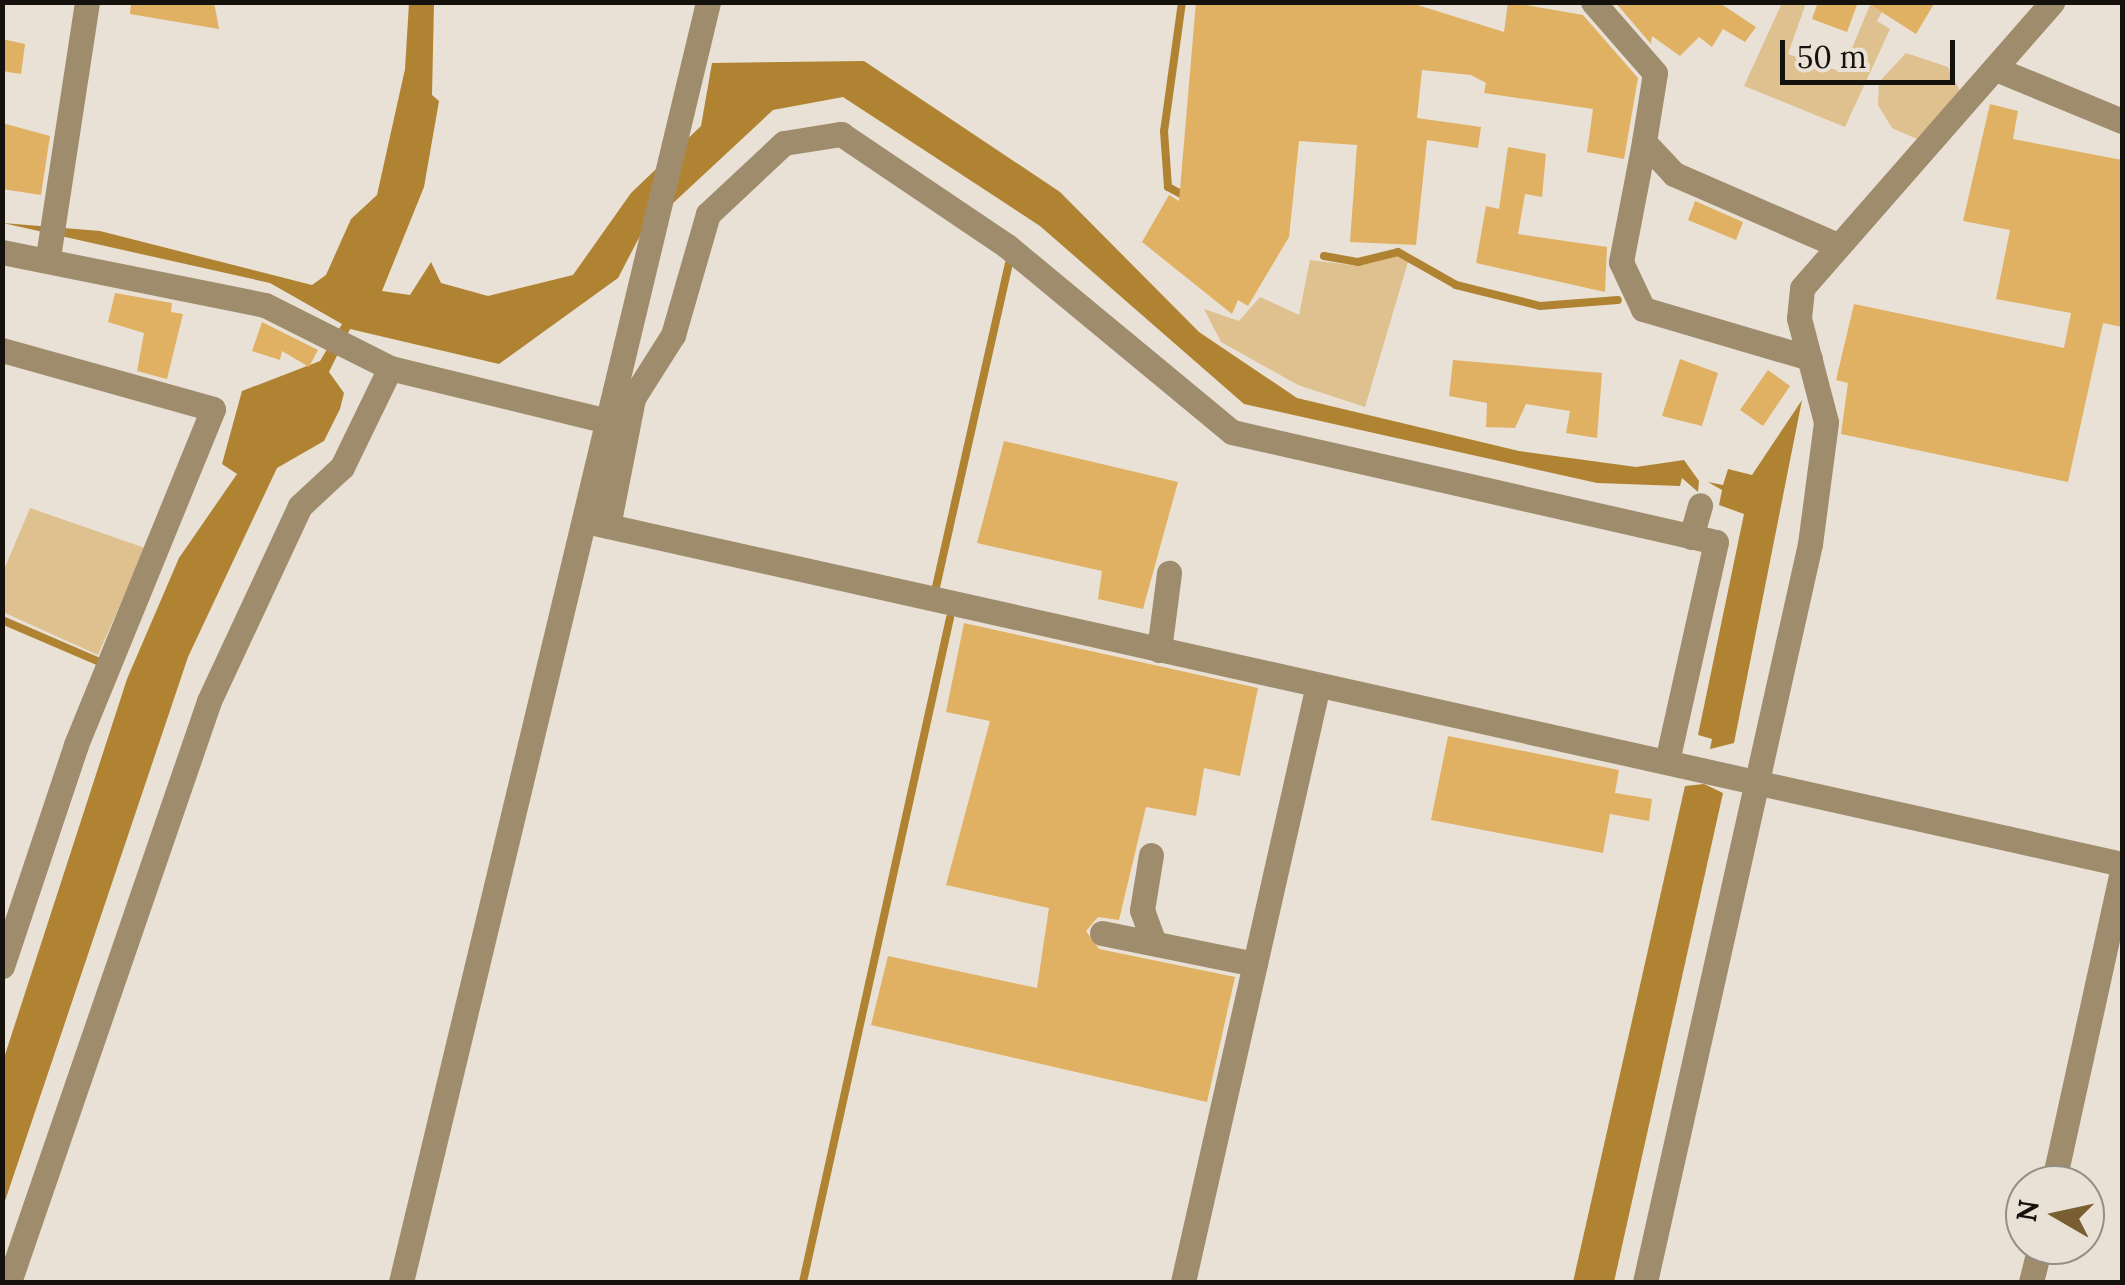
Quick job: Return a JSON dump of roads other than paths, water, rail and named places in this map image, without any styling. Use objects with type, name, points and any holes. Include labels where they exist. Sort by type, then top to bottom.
[{"type":"street","points":[[48,257],[87,2]]},
{"type":"street","points":[[599,524],[612,422],[708,2]]},
{"type":"street","points":[[1593,2],[1655,73],[1621,262],[1643,310],[1810,358]]},
{"type":"street","points":[[1644,1282],[1810,544],[1826,422],[1810,358],[1802,288],[2052,2]]},
{"type":"street","points":[[1996,69],[2122,121]]},
{"type":"street","points":[[402,1282],[633,398],[674,335],[708,214],[784,143],[842,134],[1008,246],[1232,432],[1716,542],[1667,762]]},
{"type":"street","points":[[1644,142],[1674,174],[1836,245]]},
{"type":"street","points":[[2,252],[48,257],[265,305],[390,368],[612,422]]},
{"type":"street","points":[[2,350],[213,409],[76,745],[2,966]]},
{"type":"street","points":[[9,1282],[209,701],[300,506],[342,466],[390,368]]},
{"type":"street","points":[[1691,537],[1700,504]]},
{"type":"street","points":[[599,524],[1758,782],[2122,868],[2057,1165]]},
{"type":"street","points":[[1159,650],[1170,573]]},
{"type":"street","points":[[1183,1282],[1318,685]]},
{"type":"street","points":[[1151,855],[1142,910],[1154,944]]},
{"type":"street","points":[[1102,932],[1255,964]]},
{"type":"waterway","points":[[1182,2],[1164,131],[1168,187],[1187,197]]},
{"type":"waterway","points":[[1324,256],[1358,262],[1398,252],[1456,285],[1540,306],[1618,300]]},
{"type":"waterway","points":[[936,587],[1009,264]]},
{"type":"waterway","points":[[803,1282],[950,618]]},
{"type":"waterway","points":[[2,620],[104,664]]}]
